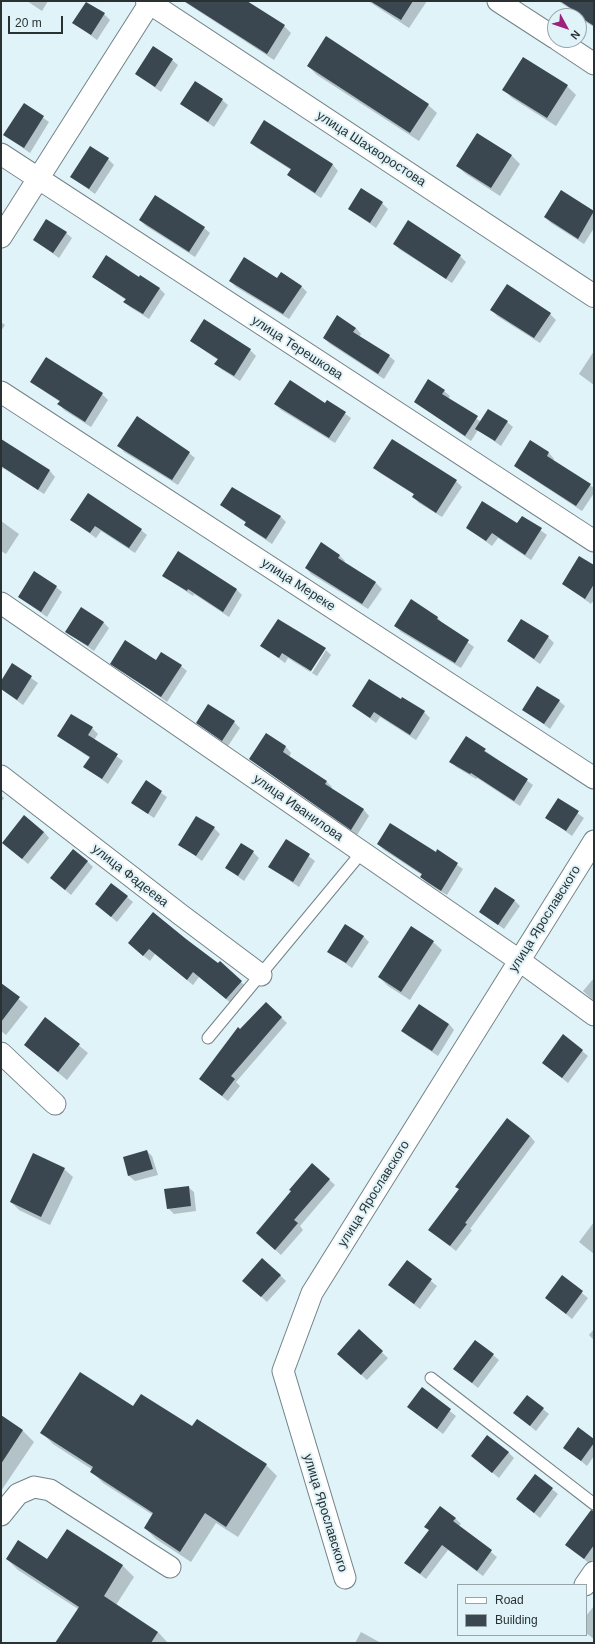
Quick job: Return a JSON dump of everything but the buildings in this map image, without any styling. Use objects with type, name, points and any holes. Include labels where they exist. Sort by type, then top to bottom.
[{"type":"street","points":[[498,1],[547,33]]},
{"type":"street","points":[[1,237],[39,179],[149,2]]},
{"type":"street","name":"улица Шахворостова","points":[[149,2],[594,296]]},
{"type":"street","points":[[570,48],[594,64]]},
{"type":"street","name":"улица Терешкова","points":[[1,154],[594,541]]},
{"type":"street","name":"улица Мереке","points":[[1,392],[594,778]]},
{"type":"street","name":"улица Иванилова","points":[[1,603],[520,961],[594,1015]]},
{"type":"street","name":"улица Фадеева","points":[[1,776],[261,975]]},
{"type":"street","name":"улица Ярославского","points":[[345,1578],[283,1371],[312,1293],[594,841]]},
{"type":"street","points":[[1,1053],[55,1104]]},
{"type":"street","points":[[1,1515],[18,1494],[34,1487],[50,1490],[170,1567]]},
{"type":"street","points":[[585,1584],[594,1572]]},
{"type":"lane","points":[[208,1038],[362,852]]},
{"type":"lane","points":[[431,1378],[594,1504]]}]
